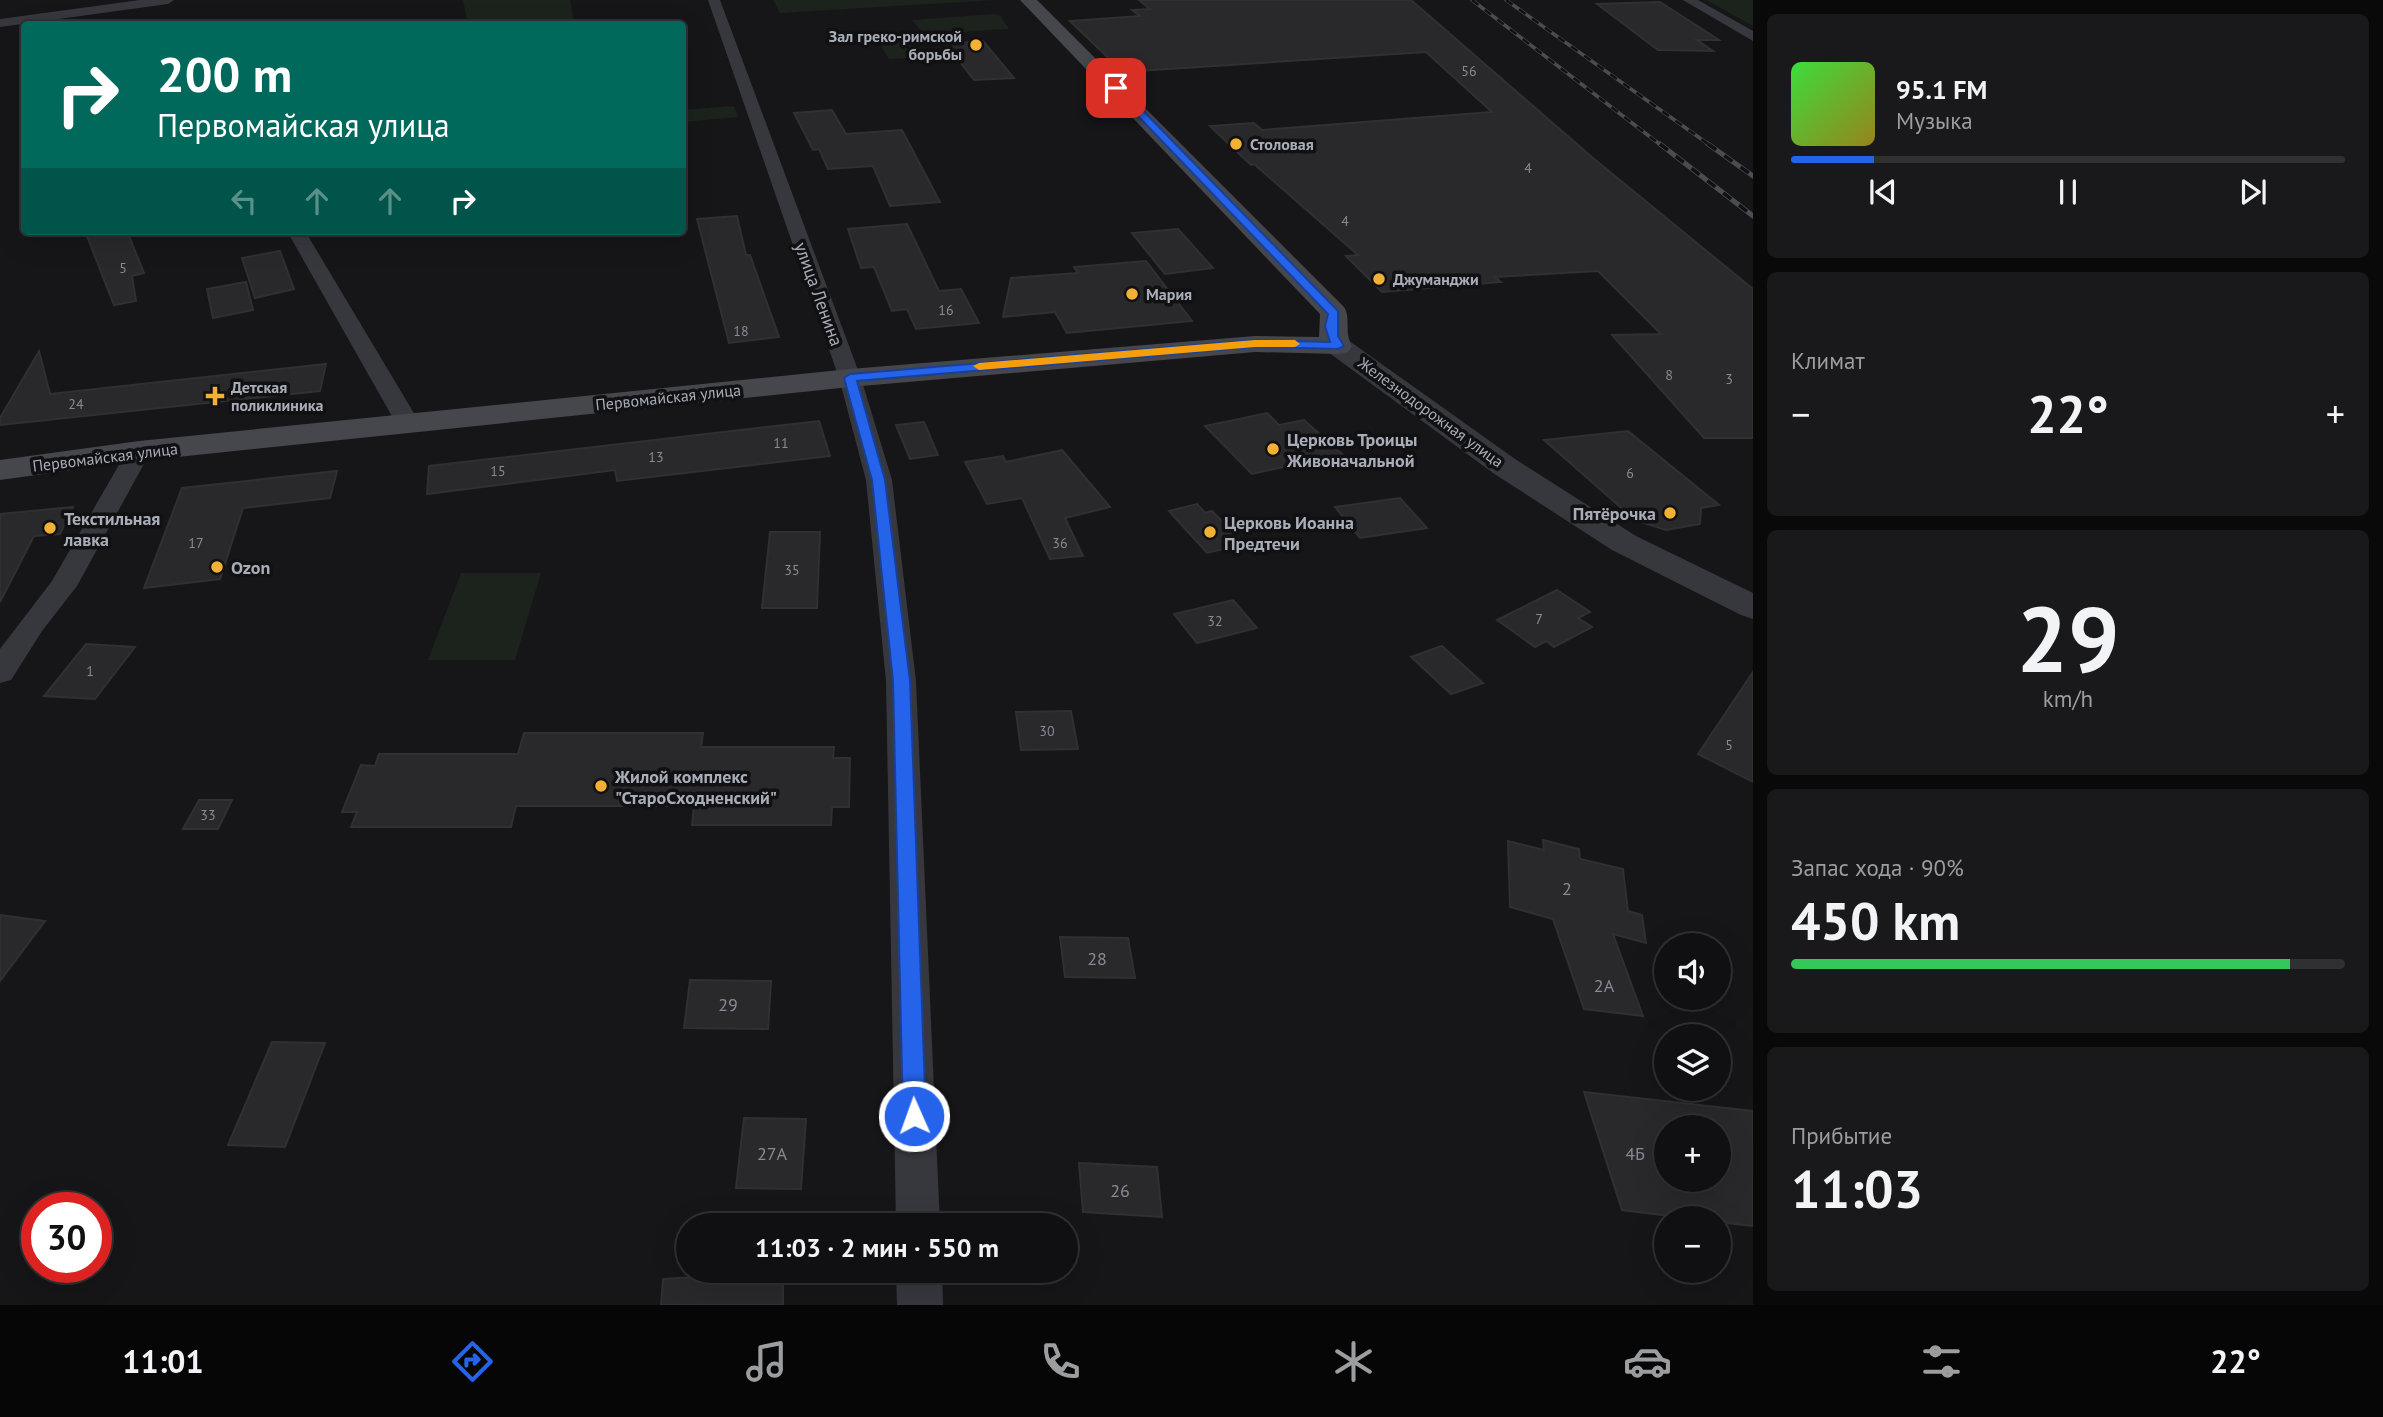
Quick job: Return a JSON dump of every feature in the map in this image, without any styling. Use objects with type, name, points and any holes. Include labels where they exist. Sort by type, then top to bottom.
[{"type":"main road","points":[[1028,0],[1334,313],[1332,336],[1338,346]]},
{"type":"main road","name":"Первомайская улица","points":[[0,470],[139,451],[850,378],[1255,344],[1338,346]]},
{"type":"street","name":"улица Ленина","points":[[714,0],[850,378],[878,480],[901,681],[918,1213]]},
{"type":"street","points":[[1689,0],[1753,37]]},
{"type":"street","points":[[0,23],[165,3]]},
{"type":"street","points":[[298,235],[409,425]]},
{"type":"street","name":"Железнодорожная улица","points":[[1338,346],[1504,466],[1624,543],[1753,607]]},
{"type":"street","points":[[0,672],[32,624],[63,586],[139,451]]},
{"type":"street","points":[[919,1283],[920,1305]]},
{"type":"shaded area","points":[[463,0],[570,0],[574,21],[467,21]]},
{"type":"shaded area","points":[[773,0],[995,0],[780,13]]},
{"type":"shaded area","points":[[1706,0],[1753,0],[1753,26]]},
{"type":"shaded area","points":[[994,14],[1000,16],[1009,29],[924,34],[912,20]]},
{"type":"shaded area","points":[[909,32],[926,57],[889,59],[874,34]]},
{"type":"shaded area","points":[[734,106],[738,117],[686,122],[686,110]]},
{"type":"shaded area","points":[[461,573],[541,573],[515,660],[428,660]]},
{"type":"building","points":[[1139,0],[1411,0],[1593,158],[1753,289],[1753,438],[1704,438],[1612,335],[1661,334],[1598,271],[1495,277],[1501,282],[1382,292],[1346,256],[1358,255],[1254,164],[1251,165],[1210,126],[1254,123],[1262,130],[1492,112],[1426,52],[1123,72],[1070,21],[1140,16],[1132,10],[1150,9]]},
{"type":"building","points":[[1660,2],[1719,40],[1697,40],[1713,51],[1658,50],[1597,4]]},
{"type":"building","points":[[983,41],[1014,78],[974,80],[946,44]]},
{"type":"building","points":[[832,110],[846,134],[902,130],[940,202],[890,206],[873,166],[828,169],[819,149],[813,150],[794,113]]},
{"type":"building","points":[[737,216],[746,255],[750,255],[779,337],[729,343],[697,219]]},
{"type":"building","points":[[907,224],[939,291],[961,289],[979,323],[916,329],[907,309],[892,311],[874,267],[861,268],[848,229]]},
{"type":"building","points":[[1178,229],[1213,268],[1165,274],[1132,233]]},
{"type":"building","points":[[87,235],[129,235],[144,273],[132,276],[136,301],[114,305]]},
{"type":"building","points":[[280,251],[294,289],[255,298],[242,258]]},
{"type":"building","points":[[1146,261],[1192,321],[1067,333],[1055,312],[1003,317],[1011,278],[1078,273],[1074,267]]},
{"type":"building","points":[[246,282],[253,310],[213,318],[207,289]]},
{"type":"building","points":[[39,351],[50,394],[326,364],[320,391],[0,425],[0,418]]},
{"type":"building","name":"Церковь Троицы Живоначальной","points":[[1267,413],[1279,425],[1304,420],[1342,454],[1252,474],[1205,426]]},
{"type":"building","points":[[819,421],[830,456],[617,481],[615,470],[427,494],[429,466]]},
{"type":"building","points":[[924,422],[938,455],[910,459],[896,425]]},
{"type":"building","points":[[1628,431],[1719,505],[1701,508],[1700,524],[1666,530],[1635,520],[1544,440]]},
{"type":"building","points":[[1062,450],[1110,507],[1065,518],[1083,556],[1050,559],[1022,498],[987,504],[965,462],[1003,456],[1006,462]]},
{"type":"building","points":[[337,471],[330,498],[243,508],[220,579],[144,588],[182,488]]},
{"type":"building","points":[[1400,498],[1427,528],[1360,538],[1335,507]]},
{"type":"building","name":"Церковь Иоанна Предтечи","points":[[1197,504],[1205,513],[1212,511],[1244,544],[1207,553],[1169,511]]},
{"type":"building","points":[[73,507],[60,534],[34,536],[0,602],[0,514]]},
{"type":"building","points":[[770,532],[820,532],[817,608],[762,608]]},
{"type":"building","points":[[1557,590],[1590,612],[1578,618],[1592,627],[1554,647],[1546,641],[1535,647],[1497,620]]},
{"type":"building","points":[[1233,600],[1257,628],[1197,643],[1174,614]]},
{"type":"building","points":[[86,644],[135,647],[95,699],[44,696]]},
{"type":"building","points":[[1442,646],[1483,683],[1451,694],[1411,657]]},
{"type":"building","points":[[1753,672],[1753,782],[1698,754]]},
{"type":"building","points":[[1071,711],[1078,749],[1021,750],[1016,712]]},
{"type":"building","name":"Жилой комплекс \"СтароСходненский\"","points":[[524,733],[703,733],[701,747],[834,747],[833,758],[850,758],[849,807],[832,807],[831,825],[692,825],[694,806],[516,806],[511,827],[351,827],[357,812],[342,812],[361,765],[375,766],[379,754],[518,754]]},
{"type":"building","points":[[199,800],[232,800],[218,829],[183,829]]},
{"type":"building","points":[[1543,840],[1579,849],[1580,859],[1623,869],[1628,911],[1642,915],[1646,943],[1613,934],[1643,1016],[1584,1009],[1553,919],[1510,907],[1508,841],[1544,850]]},
{"type":"building","points":[[0,915],[45,921],[0,981]]},
{"type":"building","points":[[1060,937],[1128,938],[1135,978],[1065,977]]},
{"type":"building","points":[[690,980],[771,981],[768,1029],[684,1028]]},
{"type":"building","points":[[272,1042],[325,1043],[285,1147],[228,1145]]},
{"type":"building","points":[[1584,1092],[1753,1111],[1753,1226],[1731,1223],[1731,1206],[1654,1206],[1654,1214],[1622,1210]]},
{"type":"building","points":[[744,1118],[806,1119],[801,1189],[736,1188]]},
{"type":"building","points":[[1079,1163],[1157,1167],[1162,1217],[1083,1212]]},
{"type":"building","points":[[676,1278],[676,1283],[783,1283],[783,1305],[661,1305],[663,1279]]},
{"type":"railway","points":[[1472,0],[1662,146]]},
{"type":"railway","points":[[1506,0],[1711,146]]},
{"type":"railway","points":[[1660,144],[1753,216]]},
{"type":"railway","points":[[1708,144],[1753,176]]},
{"type":"slow traffic","points":[[979,366],[1255,344],[1295,344]]},
{"type":"place","name":"Зал греко-римской борьбы","points":[[976,45]]},
{"type":"place","name":"Столовая","points":[[1236,144]]},
{"type":"place","name":"Джуманджи","points":[[1379,279]]},
{"type":"place","name":"Мария","points":[[1132,294]]},
{"type":"place","name":"Детская поликлиника","points":[[215,396]]},
{"type":"place","name":"Церковь Троицы Живоначальной","points":[[1273,449]]},
{"type":"place","name":"Пятёрочка","points":[[1670,513]]},
{"type":"place","name":"Текстильная лавка","points":[[50,528]]},
{"type":"place","name":"Церковь Иоанна Предтечи","points":[[1210,532]]},
{"type":"place","name":"Ozon","points":[[217,567]]},
{"type":"place","name":"Жилой комплекс \"СтароСходненский\"","points":[[601,786]]},
{"type":"route","points":[[914,1116],[901,681],[878,480],[850,378],[1255,344],[1338,346],[1332,336],[1334,313],[1116,88]]}]
